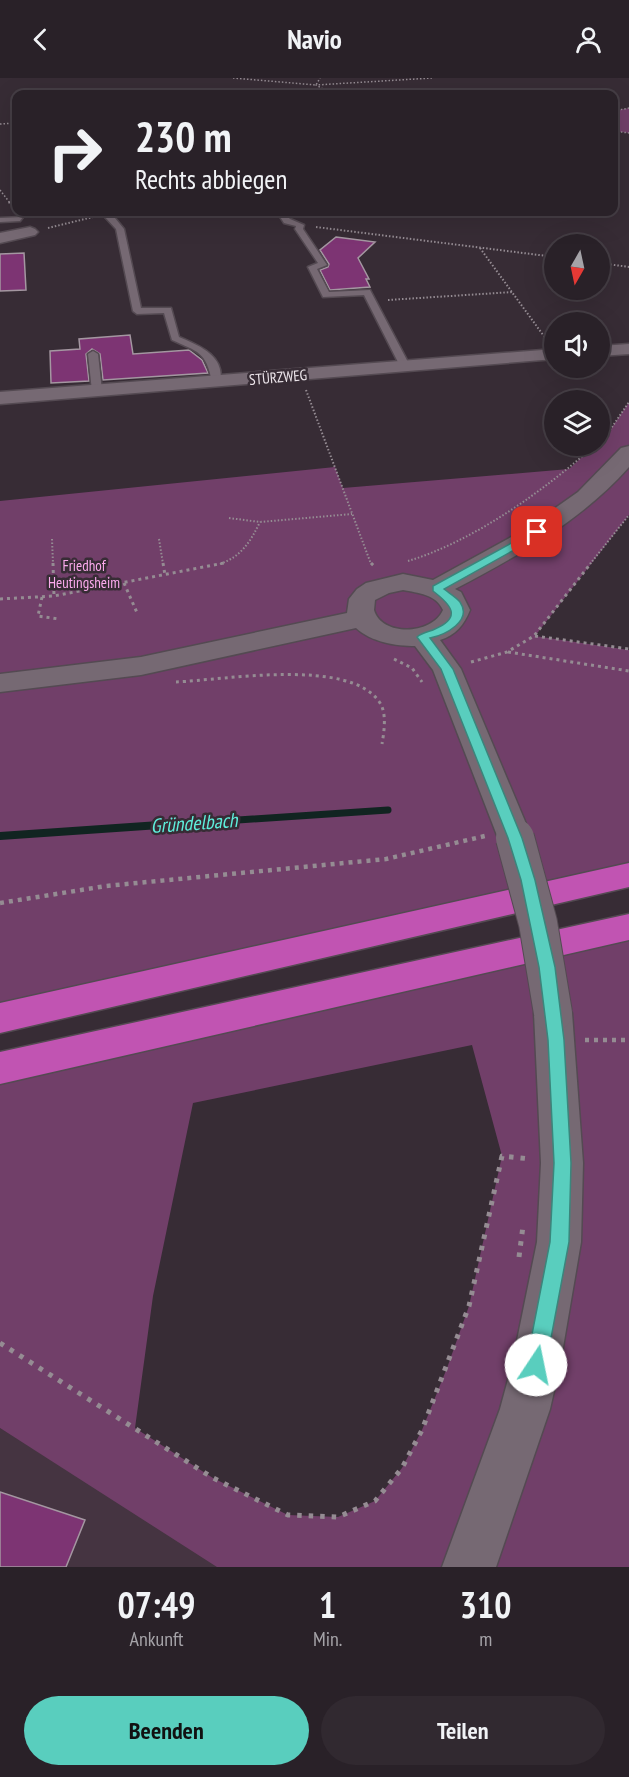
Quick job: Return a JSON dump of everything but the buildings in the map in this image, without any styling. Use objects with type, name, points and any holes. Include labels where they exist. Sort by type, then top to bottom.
[{"type":"highway","points":[[0,1018],[629,875]]},
{"type":"highway","points":[[0,1068],[629,927]]},
{"type":"main road","points":[[436,588],[523,542],[566,514],[589,496],[629,453]]},
{"type":"main road","points":[[403,582],[436,588],[455,602],[458,611],[448,627],[437,633],[423,637],[393,636],[369,626],[362,618],[359,608],[362,598],[372,590],[403,582]]},
{"type":"main road","points":[[0,683],[141,666],[362,618]]},
{"type":"main road","points":[[423,637],[436,677],[538,923],[555,1026],[562,1163],[559,1242],[536,1365],[525,1409],[469,1567]]},
{"type":"street","points":[[0,238],[25,225]]},
{"type":"street","points":[[610,350],[629,349]]},
{"type":"street","name":"STÜRZWEG","points":[[0,398],[405,366],[544,350]]},
{"type":"lane","points":[[109,216],[120,229],[137,311],[168,310],[175,338],[210,354],[217,382]]},
{"type":"lane","points":[[283,216],[287,221],[300,225],[299,229],[322,266],[312,267],[326,295],[367,292],[405,366]]},
{"type":"lane","points":[[0,220],[25,225]]},
{"type":"lane","points":[[93,354],[97,391]]},
{"type":"path","points":[[233,78],[316,85],[432,78]]},
{"type":"path","points":[[316,85],[320,78]]},
{"type":"path","points":[[316,85],[325,90]]},
{"type":"path","points":[[25,225],[92,216]]},
{"type":"path","points":[[300,225],[544,256]]},
{"type":"path","points":[[480,248],[544,337]]},
{"type":"path","points":[[610,264],[629,267]]},
{"type":"path","points":[[372,301],[513,292]]},
{"type":"path","points":[[301,375],[372,566],[381,566]]},
{"type":"path","points":[[610,430],[629,402]]},
{"type":"path","points":[[406,561],[438,549],[497,518],[569,469],[583,456]]},
{"type":"path","points":[[229,518],[260,522],[352,514]]},
{"type":"path","points":[[387,655],[436,677],[507,652],[534,636],[629,515]]},
{"type":"path","points":[[0,599],[54,596],[219,565],[235,559],[246,550],[260,522]]},
{"type":"path","points":[[52,539],[54,596]]},
{"type":"path","points":[[159,539],[165,575]]},
{"type":"path","points":[[124,583],[138,615]]},
{"type":"path","points":[[42,597],[38,616],[59,619]]},
{"type":"path","points":[[534,636],[629,649]]},
{"type":"path","points":[[507,652],[629,671]]},
{"type":"path","points":[[141,666],[148,681],[198,682],[323,675],[348,681],[369,692],[379,702],[383,711],[382,744]]},
{"type":"path","points":[[0,903],[106,886],[386,859],[502,836]]},
{"type":"path","points":[[555,1026],[629,1040]]},
{"type":"path","points":[[530,1170],[532,1147]]},
{"type":"path","points":[[0,1343],[213,1478],[288,1515],[338,1517],[375,1501],[402,1468],[422,1430],[469,1306],[502,1156],[532,1159]]},
{"type":"path","points":[[518,1260],[524,1215]]},
{"type":"shaded area","points":[[0,1428],[221,1567],[0,1567]]},
{"type":"green space","points":[[629,108],[629,133],[618,132],[618,110]]},
{"type":"green space","name":"Friedhof Heutingsheim","points":[[629,402],[629,515],[535,636],[629,650],[629,875],[0,1018],[0,501],[335,467],[343,488],[569,469],[583,456],[610,456],[610,430]]},
{"type":"green space","points":[[629,927],[629,1567],[217,1567],[0,1428],[0,1068]],"holes":[[[472,1045],[502,1156],[469,1306],[447,1368],[422,1430],[402,1468],[375,1501],[338,1517],[288,1515],[213,1478],[135,1428],[153,1296],[193,1103]]]},
{"type":"waterway","name":"Gründelbach","points":[[209,822],[388,810]]},
{"type":"waterway","name":"Gründelbach","points":[[0,836],[232,820]]},
{"type":"route","points":[[536,1365],[559,1242],[562,1163],[556,1040],[547,967],[528,880],[515,838],[447,669],[423,637],[448,627],[458,611],[455,602],[436,588],[523,542],[537,532]]}]
